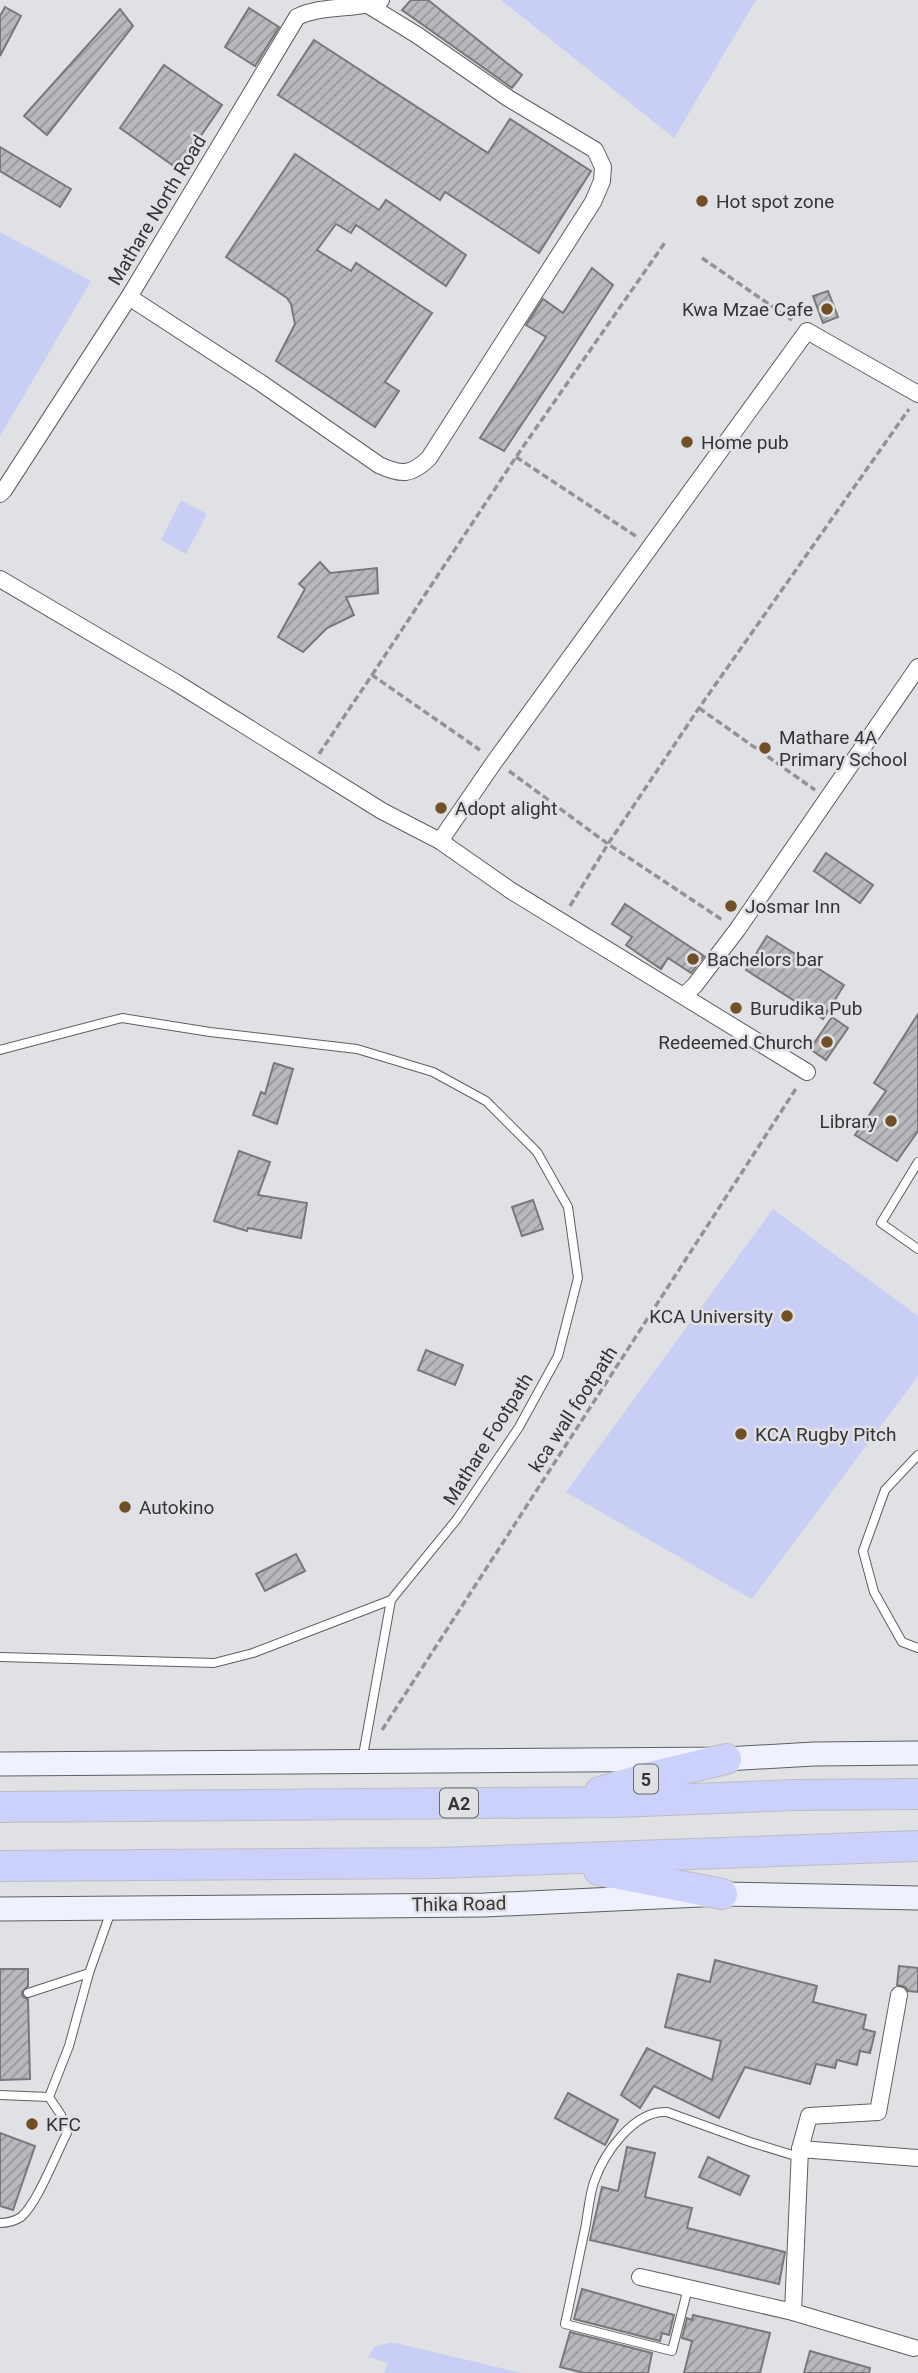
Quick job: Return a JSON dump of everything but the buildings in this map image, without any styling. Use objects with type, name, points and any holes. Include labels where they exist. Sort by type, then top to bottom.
[{"type":"highway","name":"5","points":[[567,1803],[726,1759]]},
{"type":"highway","name":"A2","points":[[0,1807],[567,1803],[795,1795],[918,1794]]},
{"type":"highway","points":[[0,1866],[438,1863],[918,1846]]},
{"type":"highway","points":[[549,1860],[722,1894]]},
{"type":"main road","points":[[0,1764],[726,1759],[814,1754],[918,1753]]},
{"type":"main road","name":"Thika Road","points":[[0,1909],[485,1905],[722,1894],[918,1898]]},
{"type":"street","name":"Mathare North Road","points":[[0,494],[129,297],[297,17],[312,10],[374,3]]},
{"type":"street","points":[[129,297],[379,464],[395,472],[407,472],[419,469],[429,458],[593,202],[603,167],[594,150],[508,98],[374,3]]},
{"type":"street","points":[[440,841],[650,545],[807,331],[914,400]]},
{"type":"street","points":[[0,579],[175,682],[382,811],[440,841],[510,890],[807,1072]]},
{"type":"street","points":[[684,996],[737,930],[918,667]]},
{"type":"street","points":[[793,2312],[800,2153],[809,2116],[878,2112],[899,1995]]},
{"type":"street","points":[[800,2153],[918,2158]]},
{"type":"street","points":[[640,2277],[793,2312],[914,2348]]},
{"type":"lane","name":"Mathare Footpath","points":[[0,1050],[122,1018],[210,1032],[357,1049],[433,1072],[486,1101],[537,1152],[568,1207],[578,1278],[558,1356],[512,1439],[457,1519],[391,1600],[362,1761]]},
{"type":"lane","points":[[918,1162],[881,1223],[918,1249]]},
{"type":"lane","points":[[918,1455],[885,1490],[863,1551],[874,1592],[902,1642],[918,1648]]},
{"type":"lane","points":[[0,1657],[214,1663],[253,1653],[391,1600]]},
{"type":"lane","points":[[49,2097],[69,2046],[89,1973],[112,1908]]},
{"type":"lane","points":[[28,1993],[89,1973]]},
{"type":"lane","points":[[0,2095],[49,2097]]},
{"type":"lane","points":[[0,2223],[20,2217],[31,2205],[66,2133],[61,2115],[49,2097]]},
{"type":"lane","points":[[688,2288],[673,2351],[565,2324],[594,2182],[612,2150],[630,2126],[656,2111],[667,2112],[750,2142],[800,2153]]},
{"type":"path","points":[[311,768],[516,457],[666,241]]},
{"type":"path","points":[[702,258],[807,331]]},
{"type":"path","points":[[561,920],[699,708],[914,400]]},
{"type":"path","points":[[516,457],[650,545]]},
{"type":"path","points":[[372,675],[608,844],[737,930]]},
{"type":"path","points":[[699,708],[828,799]]},
{"type":"path","name":"kca wall footpath","points":[[362,1761],[807,1072]]},
{"type":"shaded area","points":[[501,0],[756,0],[674,138]]},
{"type":"shaded area","points":[[0,232],[91,281],[0,436]]},
{"type":"shaded area","points":[[181,500],[207,514],[186,554],[161,540]]},
{"type":"shaded area","name":"KCA Rugby Pitch","points":[[773,1209],[918,1316],[918,1376],[752,1599],[566,1492]]},
{"type":"shaded area","points":[[389,2343],[522,2373],[384,2373],[388,2363],[368,2357],[374,2347]]},
{"type":"place","name":"Hot spot zone","points":[[702,201]]},
{"type":"place","name":"Kwa Mzae Cafe","points":[[827,309]]},
{"type":"place","name":"Home pub","points":[[687,442]]},
{"type":"place","name":"Mathare 4A Primary School","points":[[765,748]]},
{"type":"place","name":"Adopt alight","points":[[441,808]]},
{"type":"place","name":"Josmar Inn","points":[[731,906]]},
{"type":"place","name":"Bachelors bar","points":[[693,959]]},
{"type":"place","name":"Burudika Pub","points":[[736,1008]]},
{"type":"place","name":"Redeemed Church","points":[[827,1042]]},
{"type":"place","name":"Library","points":[[891,1121]]},
{"type":"place","name":"KCA University","points":[[787,1316]]},
{"type":"place","name":"KCA Rugby Pitch","points":[[741,1434]]},
{"type":"place","name":"Autokino","points":[[125,1507]]},
{"type":"place","name":"KFC","points":[[32,2124]]}]
